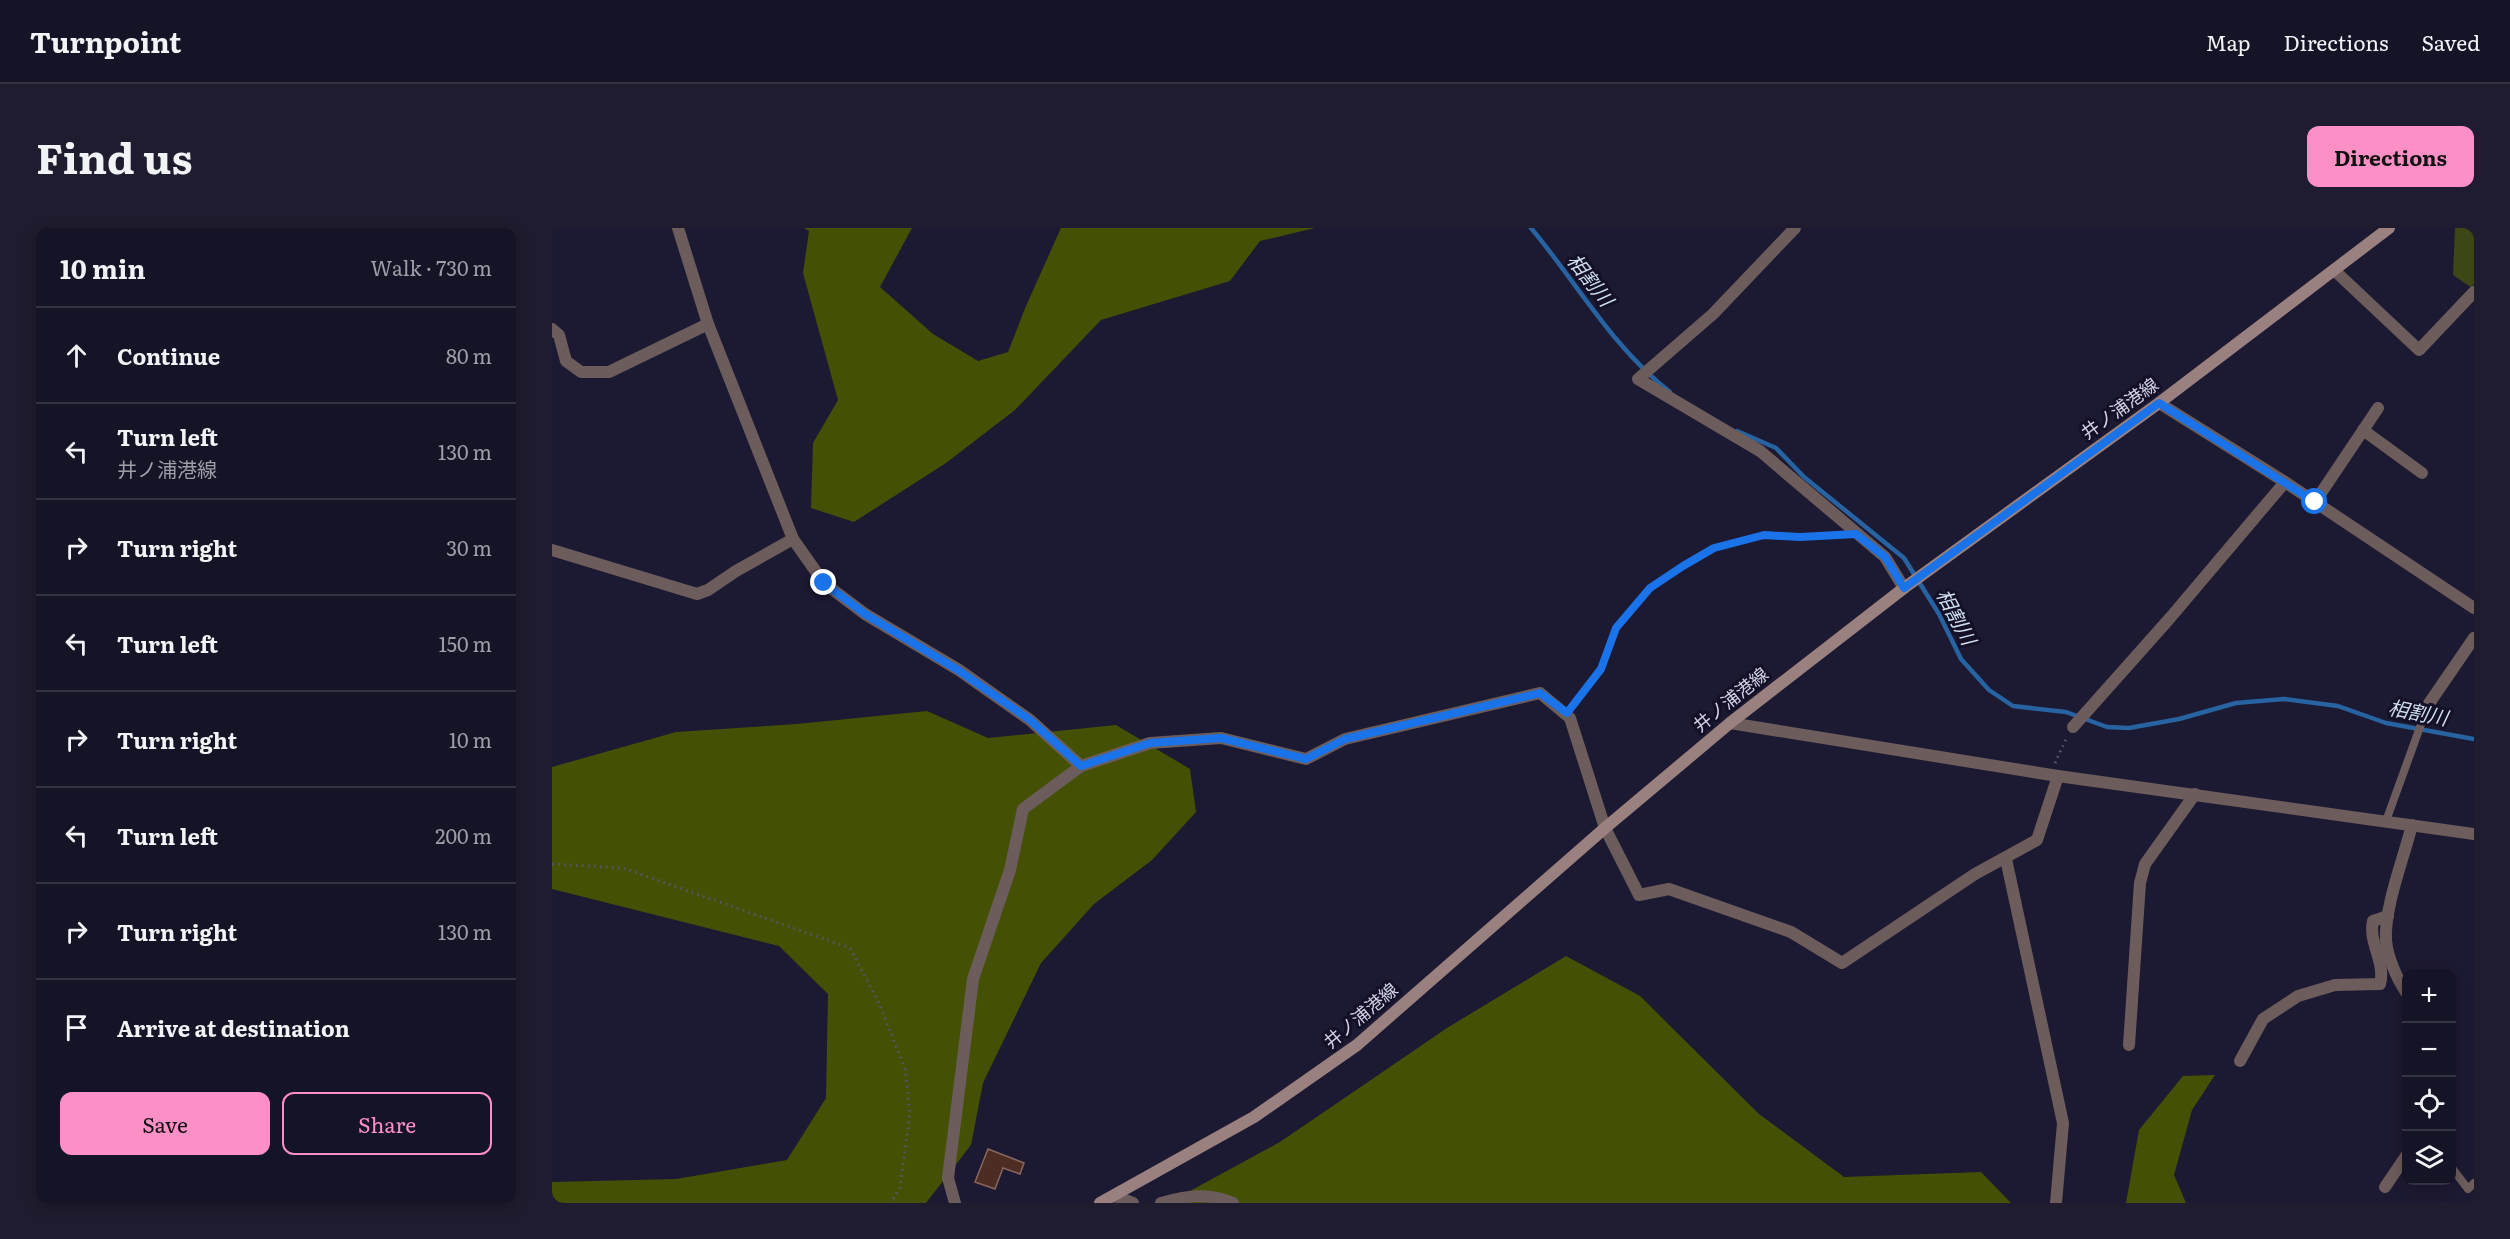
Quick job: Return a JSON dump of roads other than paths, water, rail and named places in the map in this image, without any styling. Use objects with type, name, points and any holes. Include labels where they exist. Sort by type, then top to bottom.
[{"type":"main road","name":"井ノ浦港線","points":[[1100,1203],[1254,1117],[1357,1045],[1605,828],[1730,723],[1904,588],[2159,403],[2389,228]]},
{"type":"street","points":[[678,228],[708,324],[793,539],[824,583],[865,614],[958,670],[1030,720],[1081,766]]},
{"type":"street","points":[[1795,228],[1713,314],[1638,379],[1760,451],[1885,557],[1904,588]]},
{"type":"street","points":[[2334,270],[2419,350],[2474,292]]},
{"type":"street","points":[[552,329],[559,335],[566,360],[580,372],[609,372],[708,324]]},
{"type":"street","points":[[2159,403],[2285,482],[2474,608]]},
{"type":"street","points":[[2315,502],[2378,408]]},
{"type":"street","points":[[2363,430],[2422,473]]},
{"type":"street","points":[[2073,727],[2170,618],[2285,482]]},
{"type":"street","points":[[552,550],[696,594],[708,590],[736,571],[793,539]]},
{"type":"street","points":[[2428,705],[2474,638]]},
{"type":"street","points":[[955,1203],[948,1178],[973,979],[1010,870],[1023,809],[1081,766],[1150,743],[1221,738],[1306,759],[1345,739],[1540,693],[1567,713],[1570,718],[1605,828],[1639,895],[1669,889],[1791,932],[1842,963],[1975,874],[2037,840],[2053,775]]},
{"type":"street","points":[[1730,723],[2053,775],[2474,834]]},
{"type":"street","points":[[2129,1045],[2140,883],[2145,864],[2195,794]]},
{"type":"street","points":[[2402,984],[2386,941],[2388,916],[2412,825]]},
{"type":"street","points":[[2006,859],[2063,1123],[2056,1203]]},
{"type":"street","points":[[2240,1061],[2263,1019],[2298,996],[2335,985],[2380,984],[2382,975],[2371,932],[2373,921],[2388,916]]},
{"type":"street","points":[[2385,1187],[2402,1162]]},
{"type":"street","points":[[1161,1203],[1191,1195],[1214,1196],[1233,1203]]},
{"type":"street","points":[[1114,1196],[1133,1203]]},
{"type":"lane","points":[[2386,821],[2428,705]]},
{"type":"lane","points":[[2456,1173],[2468,1189],[2474,1183]]},
{"type":"waterway","name":"相割川","points":[[1531,228],[1613,335],[1631,356],[1670,392]]},
{"type":"waterway","name":"相割川","points":[[1737,431],[1776,448],[1804,477],[1904,558],[1939,614],[1961,659],[1989,690],[2013,706],[2066,712],[2107,727],[2129,728],[2179,719],[2236,703],[2284,699],[2338,706],[2386,723],[2474,739]]}]
